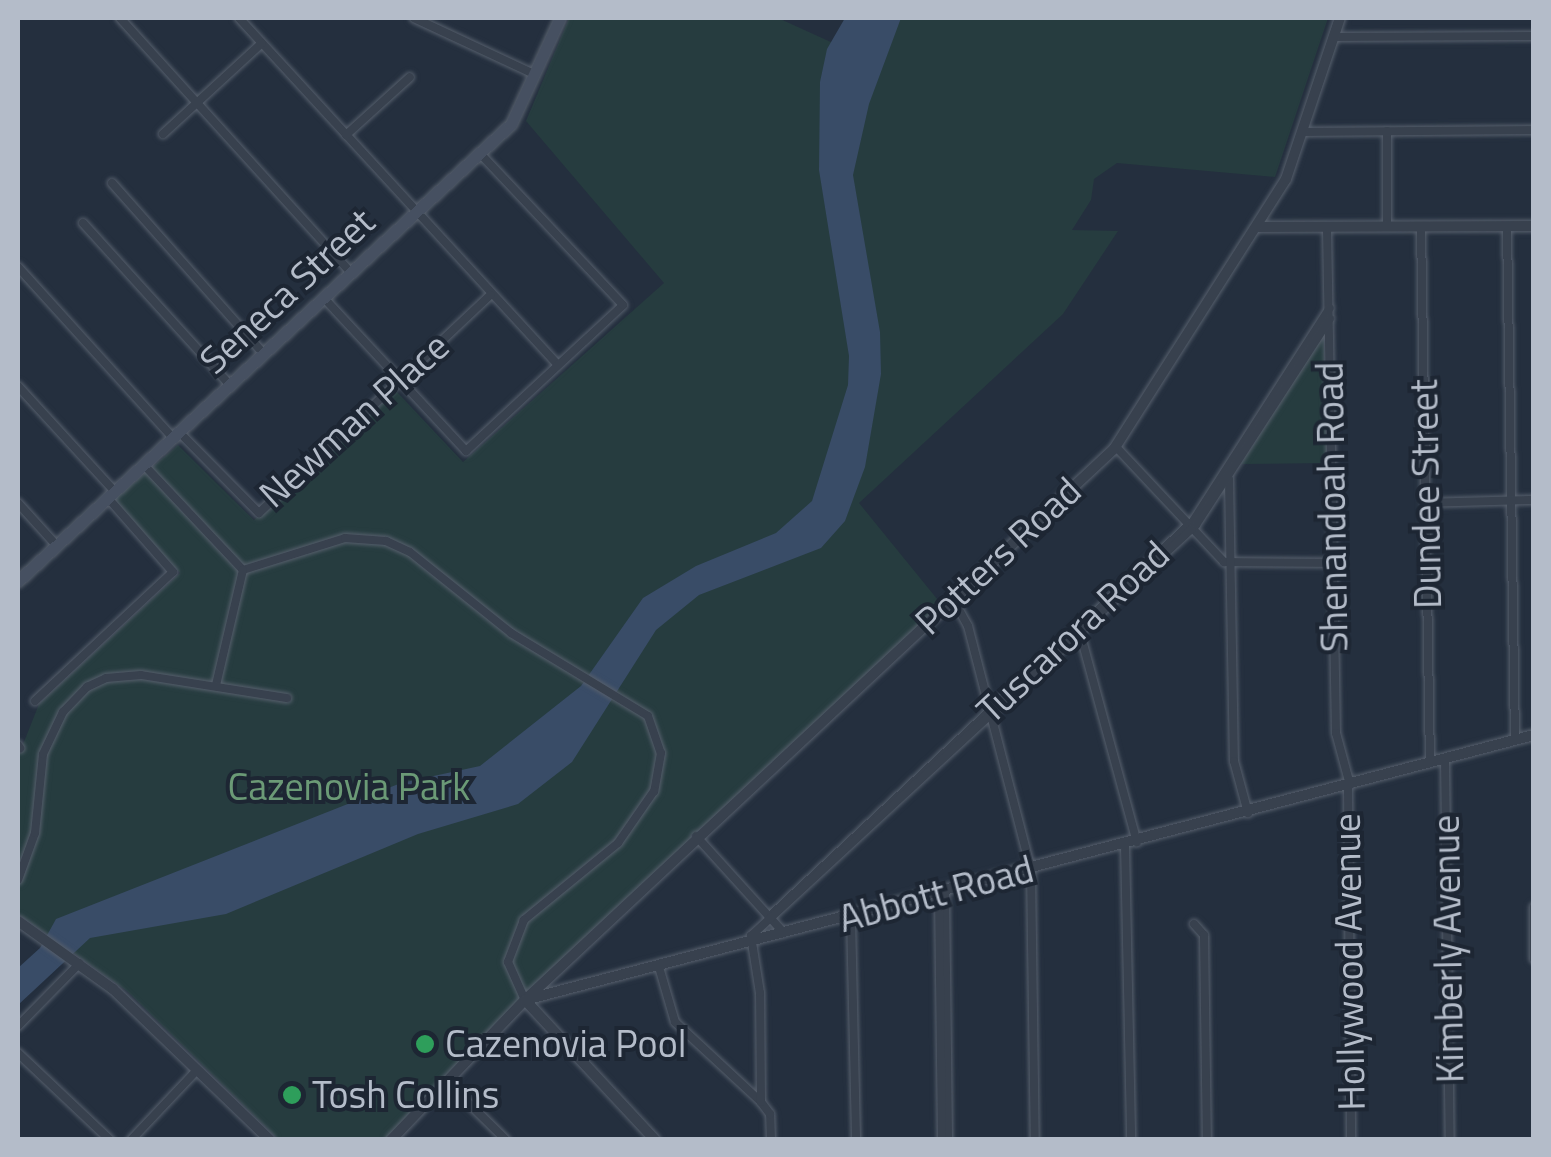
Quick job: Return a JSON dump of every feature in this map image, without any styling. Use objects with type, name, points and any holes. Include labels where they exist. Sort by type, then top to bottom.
[{"type":"main road","name":"Seneca Street","points":[[18,582],[511,124],[560,18]]},
{"type":"street","points":[[120,18],[351,273]]},
{"type":"street","points":[[239,18],[558,366]]},
{"type":"street","points":[[414,18],[534,74]]},
{"type":"street","name":"Potters Road","points":[[526,1000],[696,836],[1116,446],[1257,226],[1305,132],[1340,18]]},
{"type":"street","points":[[1334,38],[1534,36]]},
{"type":"street","points":[[164,134],[262,43]]},
{"type":"street","points":[[346,135],[410,76]]},
{"type":"street","points":[[1305,132],[1534,130]]},
{"type":"street","points":[[1387,131],[1387,227]]},
{"type":"street","points":[[324,298],[466,450],[558,366],[622,306],[480,154]]},
{"type":"street","points":[[112,183],[264,354]]},
{"type":"street","points":[[83,222],[230,385]]},
{"type":"street","points":[[1257,226],[1534,226]]},
{"type":"street","points":[[1507,226],[1516,740]]},
{"type":"street","name":"Dundee Street","points":[[1421,227],[1430,762]]},
{"type":"street","name":"Shenandoah Road","points":[[1327,228],[1336,734],[1349,785]]},
{"type":"street","points":[[18,267],[176,435]]},
{"type":"street","name":"Newman Place","points":[[176,435],[258,513],[490,294]]},
{"type":"street","name":"Tuscarora Road","points":[[1191,526],[1330,308]]},
{"type":"street","name":"Tuscarora Road","points":[[748,944],[769,916],[1191,526],[1229,476],[1330,320]]},
{"type":"street","points":[[18,389],[112,495],[172,572],[36,702]]},
{"type":"street","points":[[1116,446],[1231,564],[1333,563]]},
{"type":"street","points":[[1229,465],[1234,761],[1248,812]]},
{"type":"street","points":[[144,466],[244,570]]},
{"type":"street","points":[[1426,503],[1534,500]]},
{"type":"street","points":[[18,502],[56,546]]},
{"type":"street","points":[[244,570],[332,540],[377,538],[410,552],[490,619],[618,694],[655,725],[661,753],[654,792],[618,843],[524,920],[508,962],[526,1000],[655,1140]]},
{"type":"street","points":[[216,685],[244,570]]},
{"type":"street","points":[[952,599],[968,626],[1031,870],[1034,1140]]},
{"type":"street","points":[[1079,629],[1131,843],[1131,1140]]},
{"type":"street","points":[[18,880],[35,833],[43,754],[78,695],[116,676],[216,685],[287,698]]},
{"type":"street","name":"Abbott Road","points":[[526,1000],[1534,735]]},
{"type":"street","name":"Kimberly Avenue","points":[[1446,758],[1450,1140]]},
{"type":"street","name":"Hollywood Avenue","points":[[1349,785],[1351,1140]]},
{"type":"street","points":[[696,836],[786,934]]},
{"type":"street","points":[[942,893],[945,1140]]},
{"type":"street","points":[[1534,907],[1534,959]]},
{"type":"street","points":[[851,917],[856,1140]]},
{"type":"street","points":[[18,922],[76,960],[270,1140]]},
{"type":"street","points":[[1194,924],[1204,935],[1207,1140]]},
{"type":"street","points":[[748,944],[760,993],[761,1102]]},
{"type":"street","points":[[18,1026],[76,960]]},
{"type":"street","points":[[659,967],[675,1022],[761,1102],[770,1114],[771,1140]]},
{"type":"street","points":[[391,1140],[526,1000]]},
{"type":"street","points":[[18,1053],[110,1140]]},
{"type":"street","points":[[131,1140],[197,1070]]},
{"type":"street","points":[[446,1081],[506,1140]]},
{"type":"green space","name":"Cazenovia Park","points":[[569,18],[778,18],[844,48],[890,18],[1328,18],[1275,177],[1117,163],[1094,179],[1091,200],[1072,230],[1118,231],[1063,314],[859,503],[942,605],[514,1005],[386,1139],[278,1139],[127,991],[18,914],[18,757],[39,704],[180,573],[114,500],[178,445],[254,520],[396,391],[463,462],[664,283],[526,121]]},
{"type":"green space","points":[[1324,339],[1327,463],[1241,464],[1320,340]]},
{"type":"water","points":[[845,18],[901,18],[869,104],[853,175],[880,332],[881,374],[865,467],[845,521],[821,548],[699,595],[656,630],[572,762],[518,804],[418,834],[226,914],[90,938],[18,1005],[18,968],[40,948],[56,919],[401,783],[480,766],[581,686],[643,598],[696,566],[776,533],[812,501],[848,385],[849,356],[819,170],[820,82],[827,49]]},
{"type":"place","name":"Cazenovia Pool","points":[[425,1044]]},
{"type":"place","name":"Tosh Collins","points":[[292,1095]]}]
